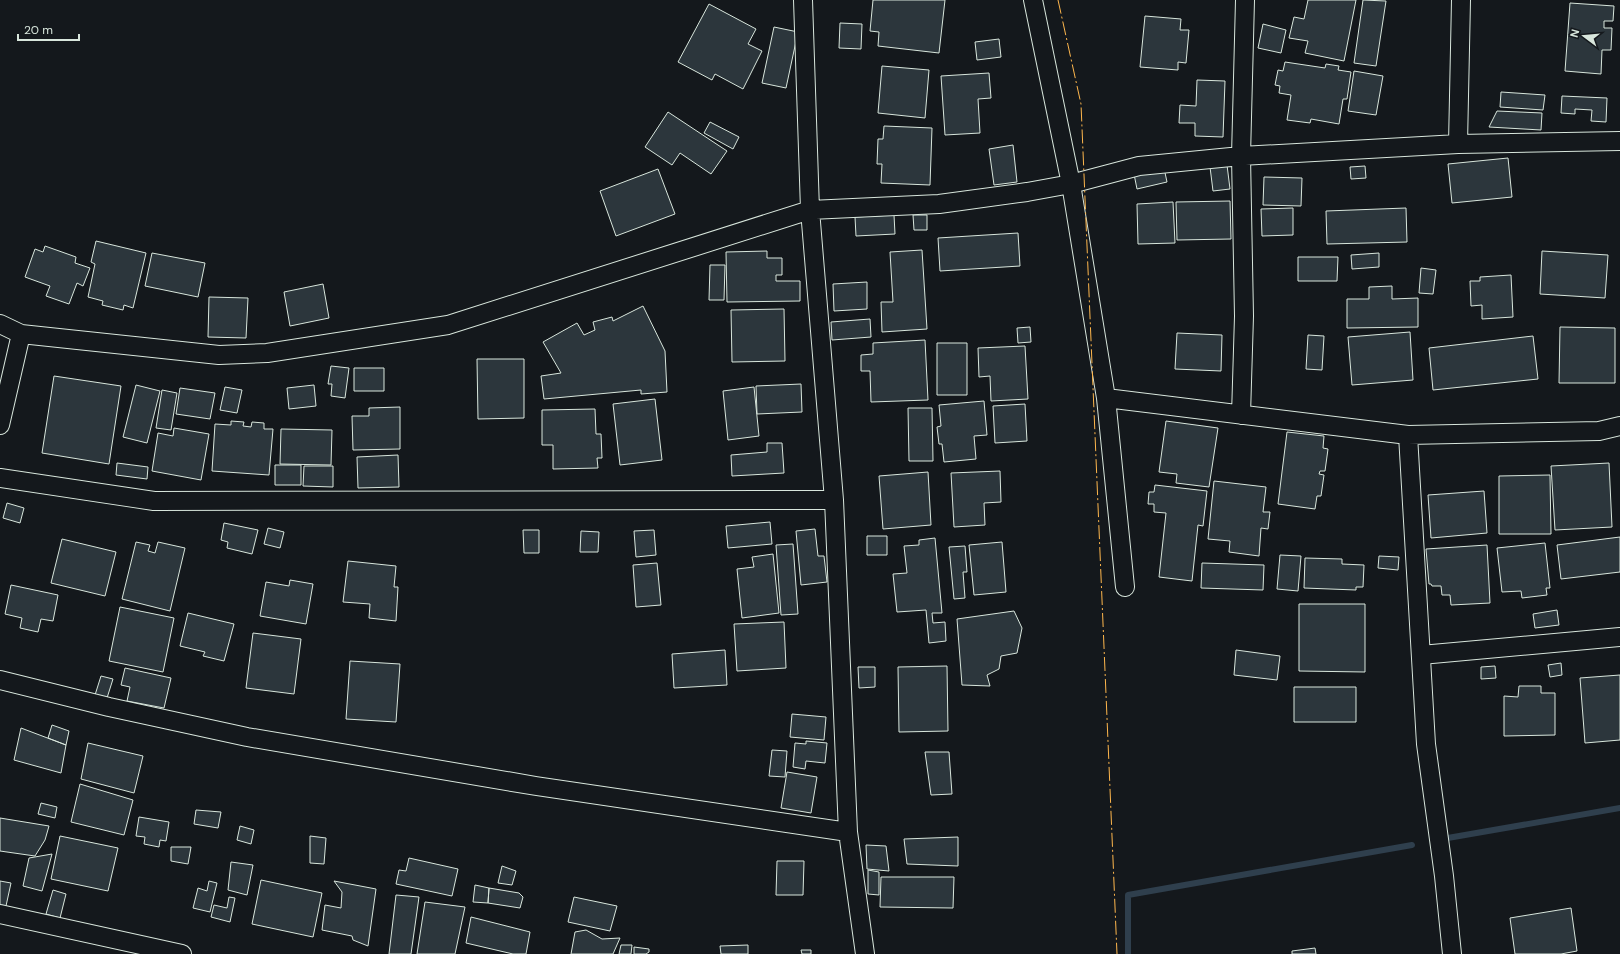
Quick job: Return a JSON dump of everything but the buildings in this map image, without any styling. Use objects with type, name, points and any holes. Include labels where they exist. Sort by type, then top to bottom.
[{"type":"street","points":[[803,0],[810,210],[834,500],[848,832],[864,954]]},
{"type":"street","points":[[1033,0],[1071,184],[1106,398],[1125,587]]},
{"type":"street","points":[[1241,415],[1244,316],[1241,156],[1245,0]]},
{"type":"street","points":[[1458,144],[1461,0]]},
{"type":"street","points":[[0,324],[21,334],[219,355],[267,353],[448,325],[810,210],[939,204],[1071,184],[1139,166],[1241,156],[1458,144],[1620,141]]},
{"type":"street","points":[[0,425],[21,334]]},
{"type":"street","points":[[1106,398],[1408,434],[1599,430],[1620,426]]},
{"type":"street","points":[[1408,434],[1426,744],[1444,876],[1452,954]]},
{"type":"street","points":[[0,478],[154,501],[834,500]]},
{"type":"street","points":[[1421,655],[1620,637]]},
{"type":"street","points":[[0,680],[109,707],[247,737],[536,786],[848,832]]},
{"type":"street","points":[[0,914],[182,954]]},
{"type":"waterway","points":[[1442,839],[1620,808]]},
{"type":"waterway","points":[[1128,954],[1128,895],[1412,845]]},
{"type":"power","points":[[1058,0],[1081,104],[1117,954]]}]
